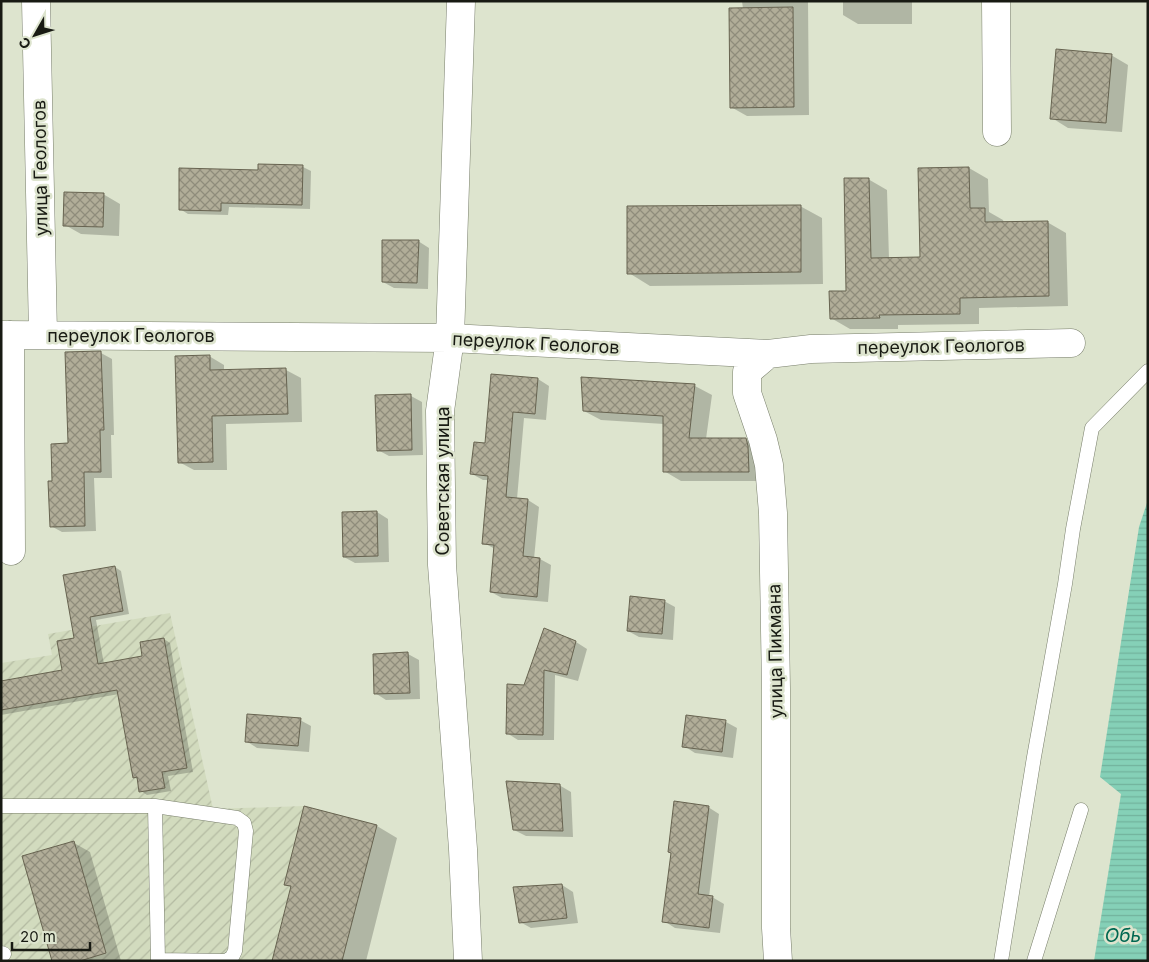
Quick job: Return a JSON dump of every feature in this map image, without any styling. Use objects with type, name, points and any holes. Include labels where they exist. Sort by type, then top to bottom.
[{"type":"street","name":"улица Геологов","points":[[36,1],[43,334]]},
{"type":"street","name":"Советская улица","points":[[461,1],[450,338],[440,411],[442,565],[463,849],[468,961]]},
{"type":"street","points":[[996,1],[997,132]]},
{"type":"street","name":"переулок Геологов","points":[[6,335],[450,338],[768,354],[811,349],[1070,343]]},
{"type":"street","points":[[6,335],[11,551]]},
{"type":"street","name":"улица Пикмана","points":[[768,354],[747,372],[747,393],[763,440],[769,465],[773,513],[776,689],[776,928],[778,961]]},
{"type":"lane","points":[[1001,961],[1073,529],[1092,428],[1148,371]]},
{"type":"lane","points":[[1,806],[155,806],[237,818],[244,823],[246,831],[235,952],[232,958],[226,961],[158,960],[155,806]]},
{"type":"lane","points":[[1034,961],[1081,810]]},
{"type":"shaded area","points":[[170,613],[213,809],[304,806],[377,825],[342,961],[1,961],[1,663],[52,655],[48,634]]},
{"type":"water","name":"Обь","points":[[1148,500],[1148,961],[1094,961],[1121,794],[1100,777],[1139,527]]},
{"type":"building","points":[[793,7],[794,107],[730,108],[729,8]]},
{"type":"building","points":[[1056,49],[1112,54],[1106,123],[1050,119]]},
{"type":"building","points":[[258,164],[303,165],[302,205],[221,203],[221,211],[179,210],[179,168],[258,170]]},
{"type":"building","points":[[969,167],[970,208],[985,208],[985,222],[1048,221],[1049,296],[960,298],[960,314],[879,315],[880,318],[830,319],[829,291],[846,291],[844,178],[869,178],[871,258],[920,257],[918,168]]},
{"type":"building","points":[[64,192],[104,193],[103,227],[63,226]]},
{"type":"building","points":[[801,205],[801,272],[627,274],[627,206]]},
{"type":"building","points":[[382,240],[419,240],[417,283],[382,282]]},
{"type":"building","points":[[101,351],[104,430],[100,430],[101,472],[84,472],[85,526],[50,527],[48,481],[52,481],[51,444],[68,443],[65,352]]},
{"type":"building","points":[[210,355],[210,370],[286,368],[288,414],[212,416],[213,462],[178,463],[175,356]]},
{"type":"building","points":[[491,374],[538,378],[535,414],[513,412],[506,497],[528,499],[523,556],[540,558],[537,597],[490,592],[494,545],[482,544],[488,476],[470,474],[474,442],[485,443]]},
{"type":"building","points":[[581,377],[695,384],[689,438],[746,438],[749,472],[663,472],[663,416],[583,411]]},
{"type":"building","points":[[411,394],[412,450],[377,451],[375,395]]},
{"type":"building","points":[[377,511],[378,556],[343,557],[342,512]]},
{"type":"building","points":[[115,566],[123,611],[90,617],[98,664],[142,656],[140,642],[164,638],[187,768],[162,772],[165,788],[139,792],[137,777],[133,778],[117,690],[1,710],[1,681],[62,670],[57,641],[74,638],[63,575]]},
{"type":"building","points":[[630,596],[665,600],[662,634],[627,631]]},
{"type":"building","points":[[544,628],[576,641],[567,675],[544,670],[543,735],[506,734],[507,684],[524,685]]},
{"type":"building","points":[[408,652],[410,693],[374,694],[373,654]]},
{"type":"building","points":[[247,714],[301,718],[298,746],[245,742]]},
{"type":"building","points":[[686,715],[726,720],[722,752],[682,747]]},
{"type":"building","points":[[506,781],[560,784],[563,831],[513,830]]},
{"type":"building","points":[[674,801],[709,806],[698,894],[713,896],[709,928],[662,922],[671,853],[668,852]]},
{"type":"building","points":[[304,806],[377,825],[342,961],[272,961],[291,886],[284,885]]},
{"type":"building","points":[[74,841],[106,953],[80,961],[52,961],[22,856]]},
{"type":"building","points":[[562,884],[567,918],[519,923],[513,887]]}]
